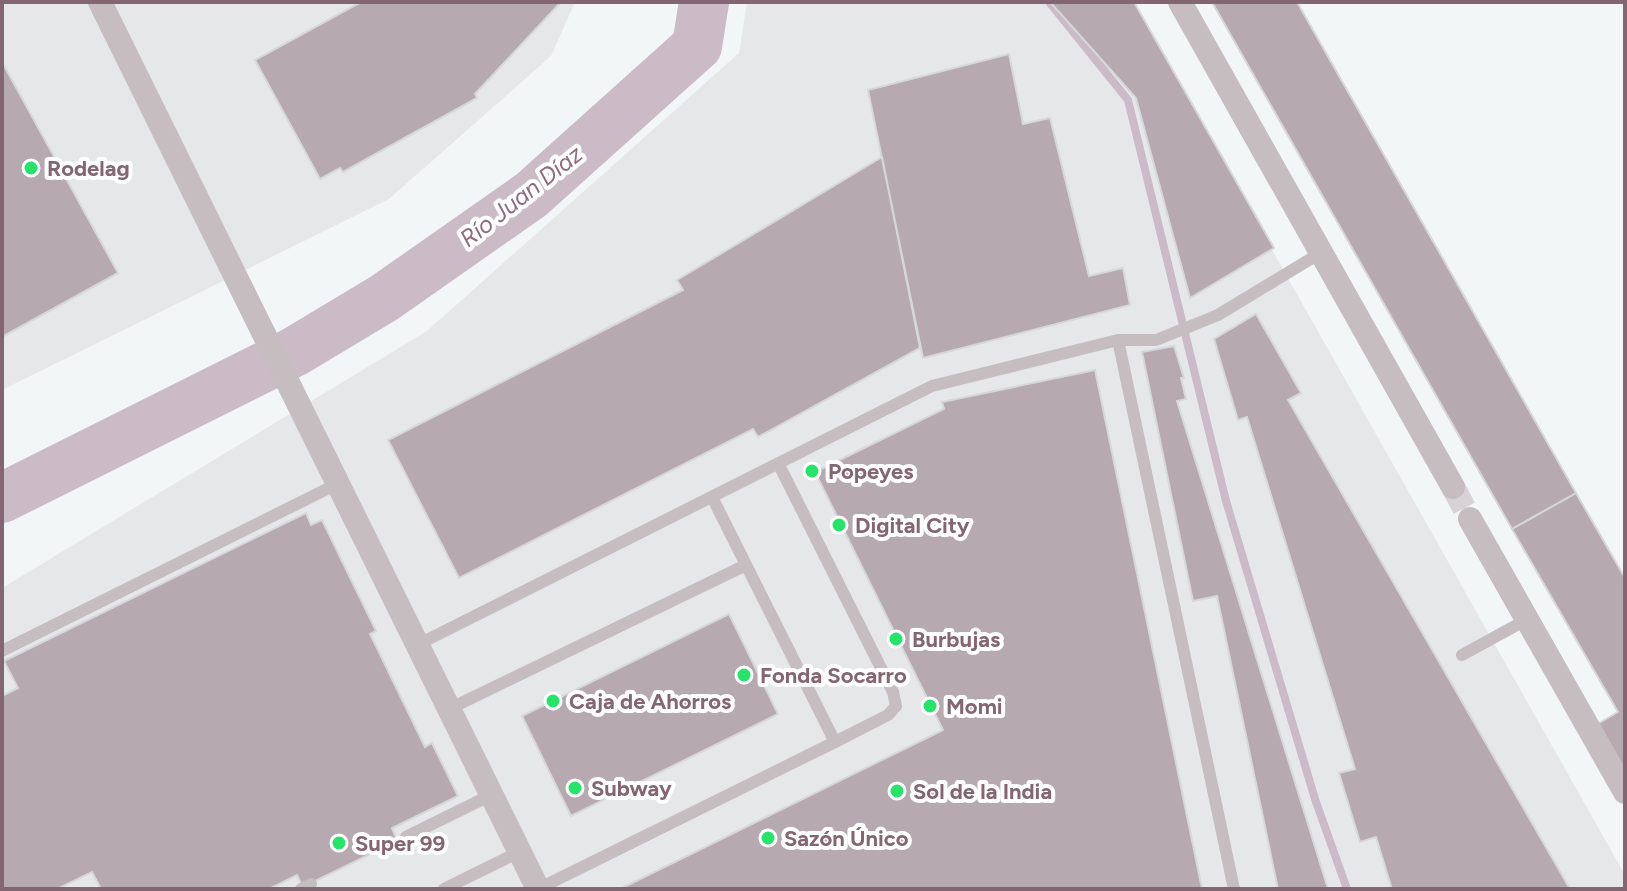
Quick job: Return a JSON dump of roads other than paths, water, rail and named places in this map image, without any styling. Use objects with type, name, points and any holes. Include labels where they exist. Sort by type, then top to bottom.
[{"type":"street","points":[[100,2],[538,889]]},
{"type":"street","points":[[1180,2],[1453,487]]},
{"type":"street","points":[[1470,519],[1625,792]]},
{"type":"lane","points":[[417,645],[713,499],[932,386],[1118,340],[1156,340],[1218,315],[1322,252]]},
{"type":"lane","points":[[1118,340],[1234,889]]},
{"type":"lane","points":[[538,889],[888,715],[896,706],[893,692],[779,465]]},
{"type":"lane","points":[[2,651],[337,484]]},
{"type":"lane","points":[[713,499],[835,742]]},
{"type":"lane","points":[[449,709],[746,565]]},
{"type":"lane","points":[[1462,655],[1526,620]]},
{"type":"lane","points":[[406,837],[491,795]]},
{"type":"lane","points":[[444,889],[519,852]]},
{"type":"waterway","name":"Río Juan Díaz","points":[[2,498],[294,352],[384,298],[531,195],[697,46],[704,2]]},
{"type":"waterway","points":[[1049,2],[1128,100],[1226,501],[1315,799],[1347,889]]},
{"type":"tunnel","points":[[1453,487],[1470,519]]},
{"type":"place","name":"Rodelag","points":[[31,168]]},
{"type":"place","name":"Popeyes","points":[[812,471]]},
{"type":"place","name":"Digital City","points":[[839,525]]},
{"type":"place","name":"Burbujas","points":[[896,639]]},
{"type":"place","name":"Fonda Socarro","points":[[744,675]]},
{"type":"place","name":"Caja de Ahorros","points":[[553,701]]},
{"type":"place","name":"Momi","points":[[930,706]]},
{"type":"place","name":"Subway","points":[[575,788]]},
{"type":"place","name":"Sol de la India","points":[[897,791]]},
{"type":"place","name":"Sazón Único","points":[[768,838]]},
{"type":"place","name":"Super 99","points":[[339,843]]}]
